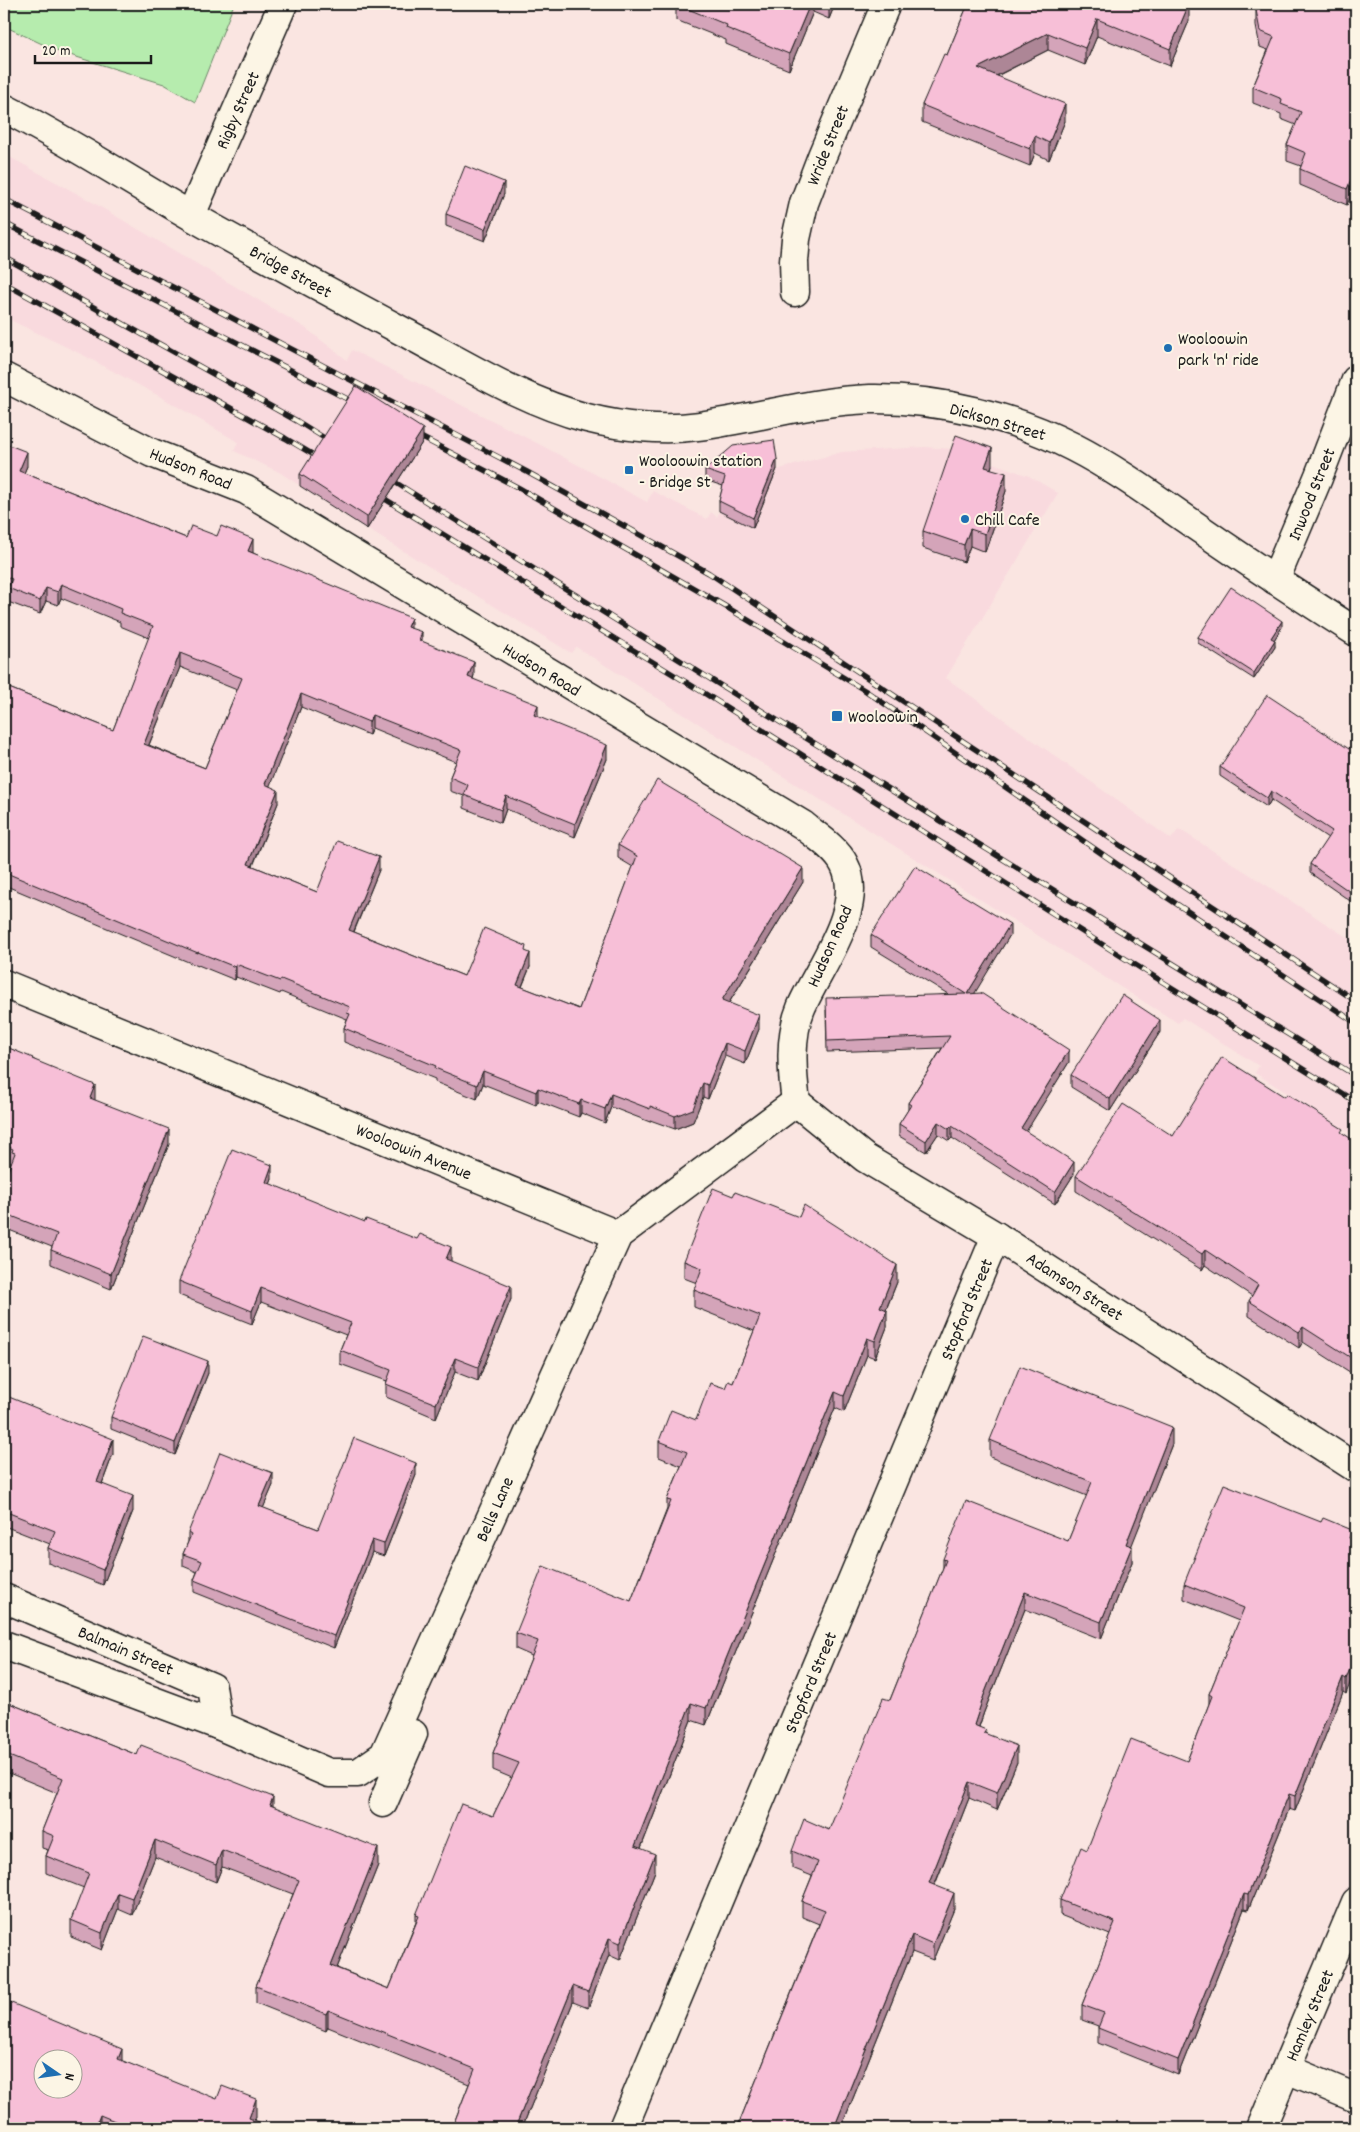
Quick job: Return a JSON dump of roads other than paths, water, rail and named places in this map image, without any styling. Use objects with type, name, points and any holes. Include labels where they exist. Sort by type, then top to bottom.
[{"type":"street","name":"Rigby Street","points":[[190,216],[283,4]]},
{"type":"street","name":"Wride Street","points":[[795,292],[794,260],[796,239],[804,203],[886,4]]},
{"type":"street","name":"Bridge Street","points":[[4,108],[83,151],[190,216],[500,384],[540,402],[585,417]]},
{"type":"street","name":"Hudson Road","points":[[4,377],[152,454],[246,490],[802,825],[827,844],[844,863],[852,888],[848,912],[800,1010],[793,1044],[793,1079],[796,1102]]},
{"type":"street","name":"Inwood Street","points":[[1275,580],[1318,478],[1356,380]]},
{"type":"street","name":"Dickson Street","points":[[585,417],[618,424],[696,426],[821,402],[872,399],[922,402],[968,410],[1016,423],[1074,447],[1115,471],[1275,580],[1356,632]]},
{"type":"street","name":"Wooloowin Avenue","points":[[4,984],[618,1235]]},
{"type":"street","points":[[618,1235],[796,1102]]},
{"type":"street","name":"Adamson Street","points":[[796,1102],[865,1158],[996,1236],[1356,1468]]},
{"type":"street","name":"Bells Lane","points":[[358,1773],[384,1755],[618,1235]]},
{"type":"street","name":"Stopford Street","points":[[623,2128],[996,1236]]},
{"type":"street","name":"Balmain Street","points":[[4,1598],[212,1686],[218,1725]]},
{"type":"street","points":[[383,1803],[447,1654],[445,1618]]},
{"type":"street","name":"Balmain Street","points":[[4,1645],[218,1725],[329,1773],[358,1773]]},
{"type":"street","name":"Hamley Street","points":[[1261,2128],[1356,1902]]},
{"type":"street","points":[[1287,2068],[1356,2098]]},
{"type":"railway","points":[[4,199],[527,472],[709,573],[1356,1001]]},
{"type":"railway","points":[[4,223],[361,406]]},
{"type":"railway","points":[[4,257],[297,421],[334,444]]},
{"type":"railway","points":[[4,283],[324,461]]},
{"type":"railway","points":[[409,431],[519,488],[723,605],[866,691],[1127,871],[1356,1023]]},
{"type":"railway","points":[[385,476],[715,682],[1356,1076]]},
{"type":"railway","points":[[375,493],[704,693],[1356,1102]]},
{"type":"place","name":"Wooloowin park 'n' ride","points":[[1168,348]]},
{"type":"place","name":"Wooloowin station - Bridge St","points":[[629,470]]},
{"type":"place","name":"Chill Cafe","points":[[965,519]]},
{"type":"place","name":"Wooloowin","points":[[837,716]]}]
